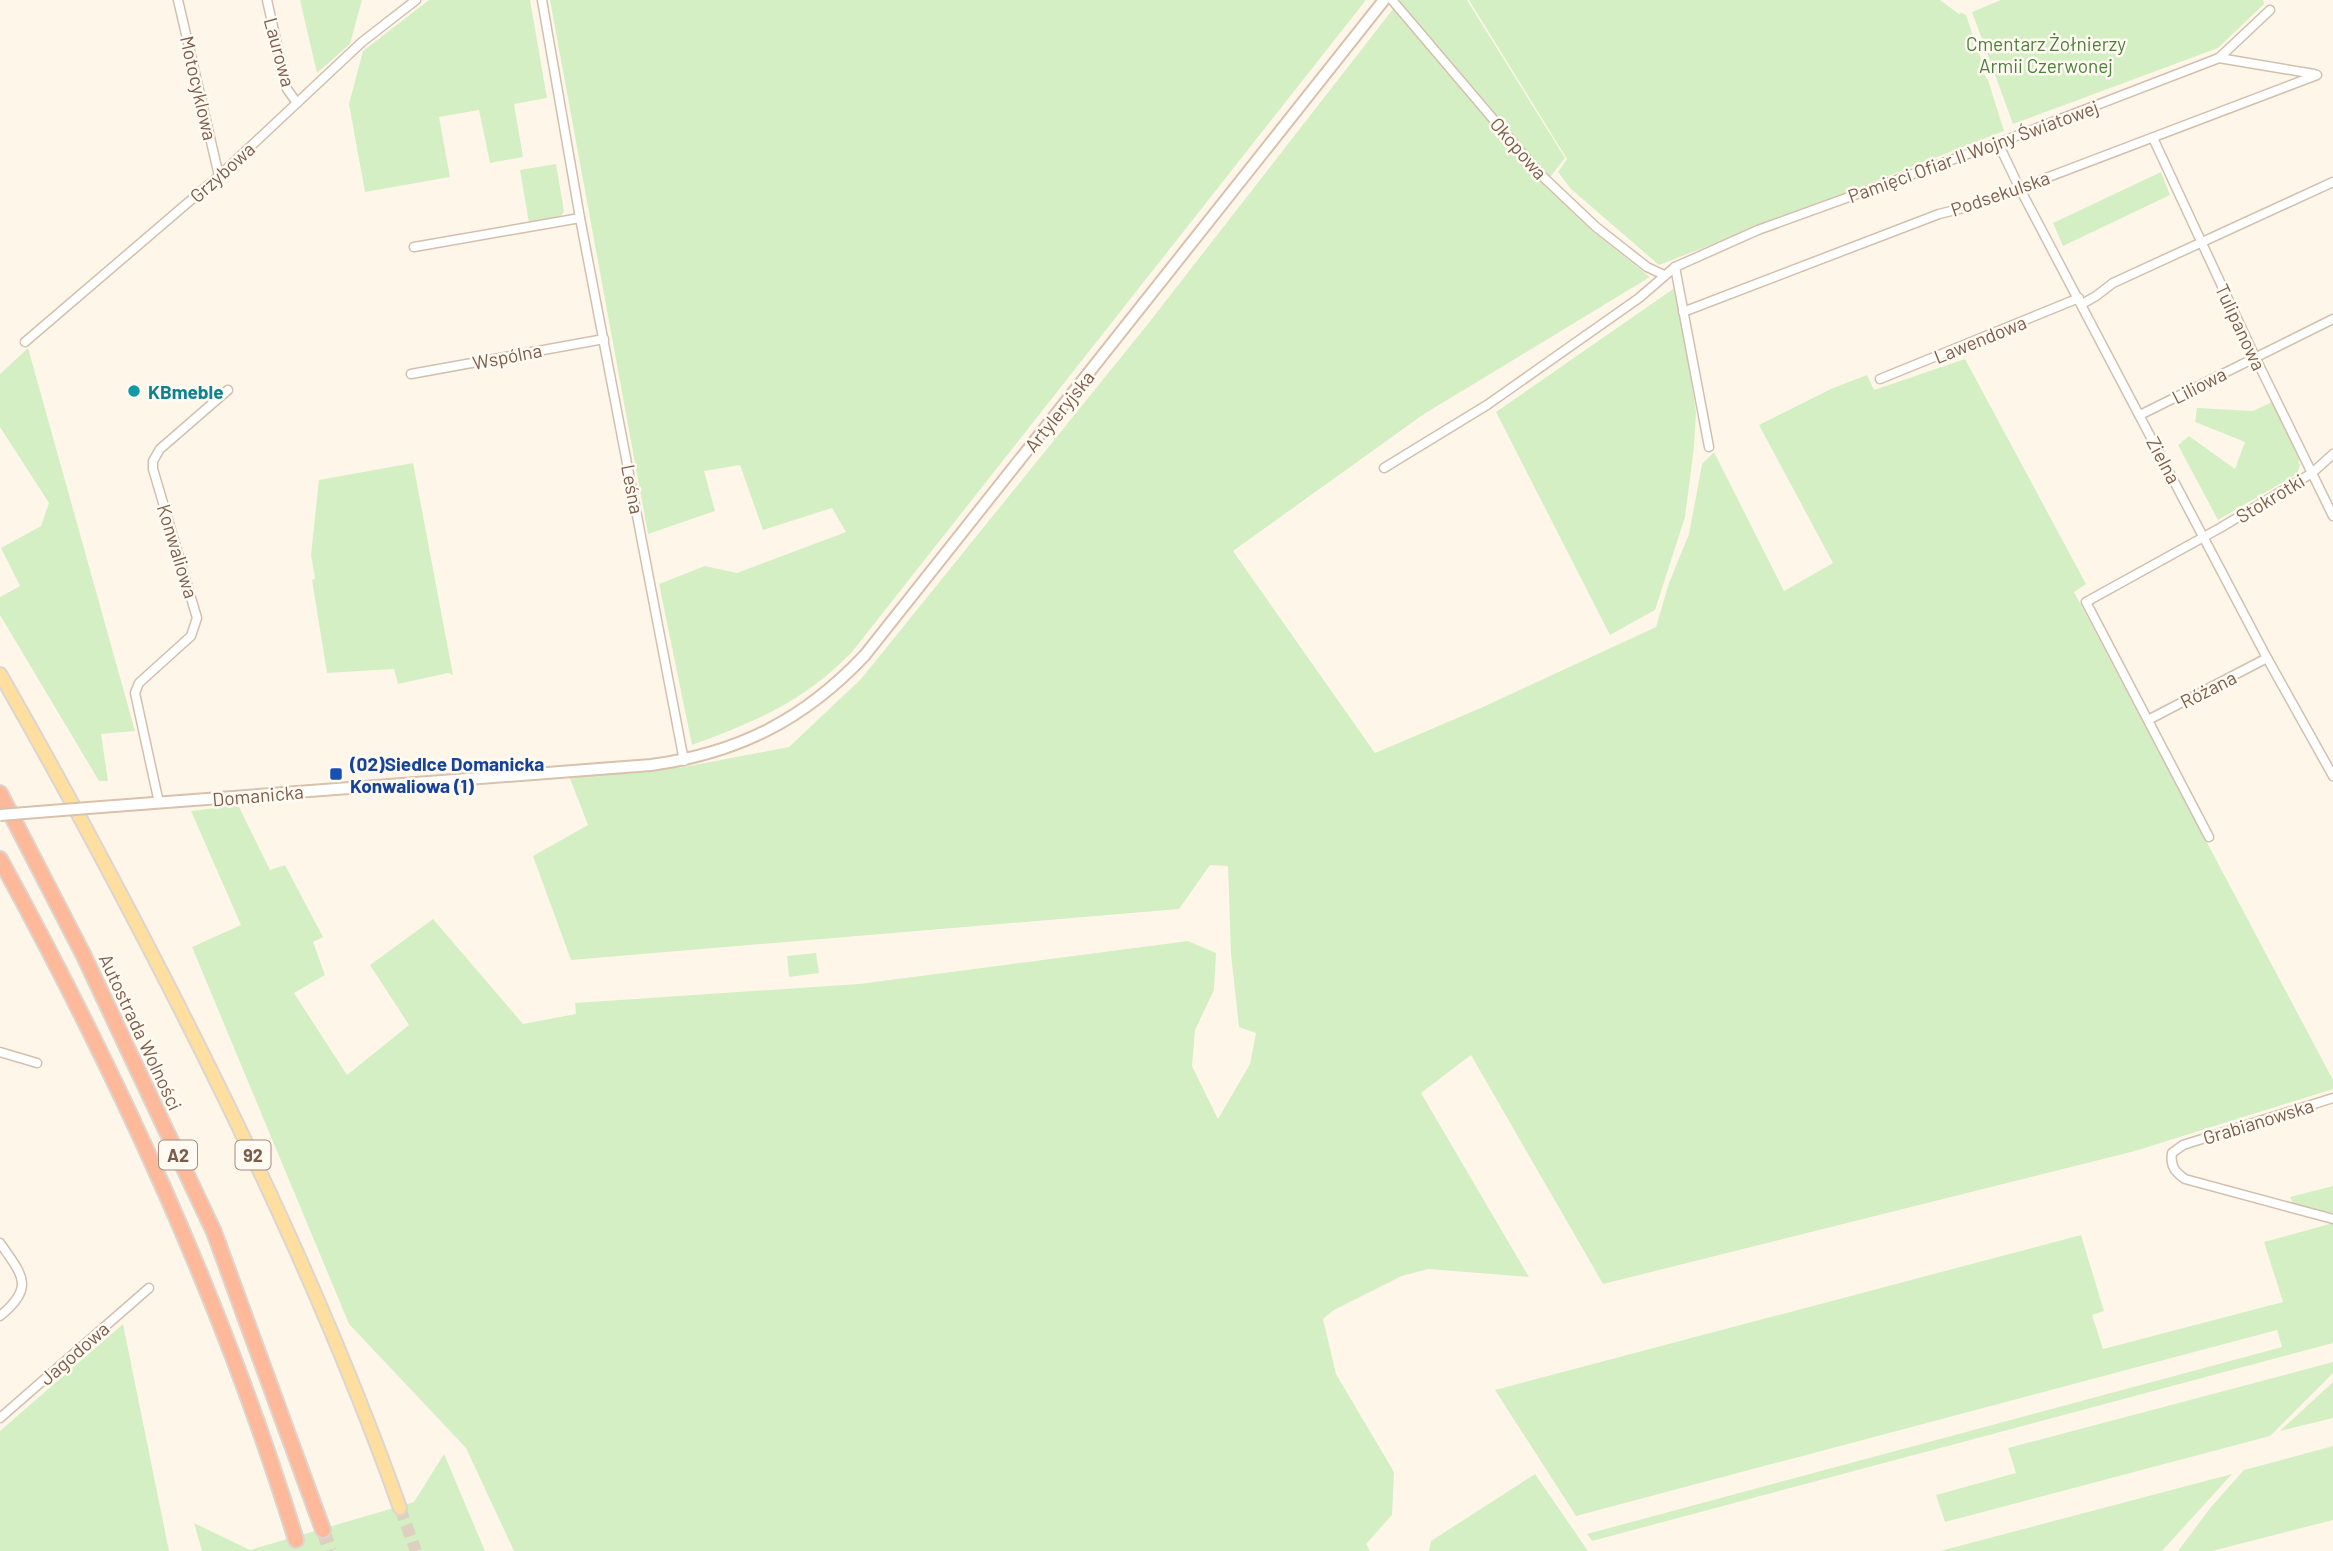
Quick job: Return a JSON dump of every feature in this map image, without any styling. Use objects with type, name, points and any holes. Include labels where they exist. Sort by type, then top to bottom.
[{"type":"highway","name":"Autostrada Wolności","points":[[0,793],[83,954],[214,1232],[323,1530]]},
{"type":"highway","name":"A2","points":[[0,859],[50,950],[139,1131],[190,1245],[271,1458],[296,1540]]},
{"type":"main road","name":"92","points":[[0,674],[125,901],[242,1133],[324,1311],[400,1508]]},
{"type":"street","name":"Motocyklowa","points":[[178,0],[219,176]]},
{"type":"street","name":"Laurowa","points":[[267,0],[287,89],[297,103]]},
{"type":"street","name":"Leśna","points":[[542,0],[580,218],[684,761]]},
{"type":"street","name":"Artyleryjska","points":[[684,761],[738,744],[779,725],[825,694],[865,655],[1384,0]]},
{"type":"street","name":"Okopowa","points":[[1392,0],[1539,173],[1597,227],[1647,267],[1664,275]]},
{"type":"street","name":"Grzybowa","points":[[25,342],[219,176],[362,43],[411,2]]},
{"type":"street","name":"Pamięci Ofiar II Wojny Światowej","points":[[1384,468],[1487,405],[1639,298],[1675,267],[1758,230],[2219,58],[2270,10]]},
{"type":"street","name":"Podsekulska","points":[[1683,312],[1850,247],[1939,214],[1975,205],[2317,75],[2219,58]]},
{"type":"street","name":"Tulipanowa","points":[[2152,138],[2333,516]]},
{"type":"street","name":"Zielna","points":[[1998,142],[2019,187],[2267,659],[2333,776]]},
{"type":"street","points":[[2202,243],[2333,182]]},
{"type":"street","points":[[414,247],[580,218]]},
{"type":"street","name":"Lawendowa","points":[[1880,379],[2096,296],[2113,283],[2202,243]]},
{"type":"street","points":[[1675,267],[1709,447]]},
{"type":"street","name":"Liliowa","points":[[2140,415],[2333,319]]},
{"type":"street","name":"Wspólna","points":[[411,374],[604,339]]},
{"type":"street","name":"Konwaliowa","points":[[159,803],[135,693],[139,683],[191,636],[197,618],[153,469],[153,461],[160,449],[228,390]]},
{"type":"street","name":"Stokrotki","points":[[2148,720],[2086,602],[2312,473],[2333,454]]},
{"type":"street","name":"Różana","points":[[2148,720],[2267,659]]},
{"type":"street","points":[[2148,720],[2209,837]]},
{"type":"street","name":"Domanicka","points":[[0,816],[684,761]]},
{"type":"street","points":[[0,1052],[37,1063]]},
{"type":"street","name":"Grabianowska","points":[[2333,1098],[2183,1145],[2172,1153],[2171,1161],[2175,1171],[2185,1179],[2333,1219]]},
{"type":"street","points":[[0,1243],[19,1270],[22,1281],[22,1292],[15,1304],[0,1317]]},
{"type":"street","name":"Jagodowa","points":[[0,1418],[149,1288]]},
{"type":"green space","points":[[300,0],[362,0],[350,44],[317,73]]},
{"type":"green space","points":[[429,0],[530,0],[547,98],[514,104],[523,157],[490,163],[479,110],[439,117],[450,177],[365,192],[349,104],[363,51]]},
{"type":"green space","points":[[550,0],[1366,0],[852,652],[815,685],[797,697],[758,718],[692,745],[659,584],[705,566],[737,573],[846,532],[832,508],[763,530],[740,465],[704,471],[715,511],[648,534]]},
{"type":"green space","points":[[1400,0],[1467,0],[1565,158],[1544,185],[1591,230],[1650,277],[1424,414],[1233,551],[1375,753],[1483,707],[1656,627],[1669,583],[1689,534],[1702,464],[1714,452],[1784,591],[1833,563],[1759,425],[1833,388],[1867,375],[1874,390],[1965,359],[2086,584],[2074,592],[2333,1080],[2333,1089],[2135,1151],[1603,1284],[1471,1055],[1421,1093],[1529,1277],[1428,1269],[1402,1276],[1334,1310],[1323,1319],[1336,1374],[1394,1472],[1392,1515],[1366,1544],[1370,1551],[514,1551],[466,1448],[349,1324],[192,947],[241,925],[191,811],[238,805],[270,870],[285,865],[323,937],[313,942],[325,975],[294,993],[347,1075],[409,1025],[370,965],[433,919],[523,1024],[576,1014],[575,1003],[859,984],[1188,941],[1216,953],[1214,990],[1195,1030],[1192,1066],[1218,1119],[1250,1064],[1256,1033],[1239,1027],[1231,954],[1228,866],[1210,865],[1179,909],[571,960],[533,856],[588,825],[569,776],[684,767],[789,747],[861,679],[1147,325]]},
{"type":"green space","points":[[1469,0],[1940,0],[1959,14],[1966,15],[1983,65],[1980,68],[1988,80],[2004,131],[1659,265],[1571,189],[1558,172],[1567,159]]},
{"type":"green space","name":"Cmentarz Żołnierzy Armii Czerwonej","points":[[2001,0],[2263,0],[2264,4],[2218,48],[2013,124],[1972,12]]},
{"type":"green space","points":[[556,164],[564,211],[561,217],[529,223],[520,170]]},
{"type":"green space","points":[[2161,172],[2170,195],[2063,246],[2053,223]]},
{"type":"green space","points":[[1676,287],[1696,412],[1685,517],[1655,610],[1610,635],[1496,412]]},
{"type":"green space","points":[[28,348],[135,731],[101,734],[108,781],[99,781],[0,615],[0,597],[20,586],[1,548],[41,526],[49,503],[0,427],[0,374]]},
{"type":"green space","points":[[2274,401],[2300,460],[2297,474],[2218,520],[2178,445],[2189,436],[2235,469],[2245,442],[2195,422],[2197,408],[2253,411]]},
{"type":"green space","points":[[413,463],[453,675],[448,673],[398,684],[394,669],[327,673],[312,580],[315,579],[311,555],[319,480]]},
{"type":"green space","points":[[816,953],[819,973],[789,977],[787,956]]},
{"type":"green space","points":[[2333,1186],[2333,1217],[2295,1207],[2290,1197]]},
{"type":"green space","points":[[2333,1223],[2333,1343],[1592,1541],[1587,1534],[2282,1347],[2277,1330],[1576,1516],[1495,1390],[2081,1235],[2104,1311],[2092,1315],[2103,1349],[2283,1302],[2264,1242]]},
{"type":"green space","points":[[123,1324],[169,1551],[0,1551],[0,1431]]},
{"type":"green space","points":[[2333,1362],[2333,1373],[2270,1436],[1945,1522],[1936,1495],[2016,1473],[2008,1448]]},
{"type":"green space","points":[[2333,1382],[2333,1418],[2280,1431]]},
{"type":"green space","points":[[2333,1446],[2333,1520],[2212,1551],[2178,1551],[2211,1507],[2244,1470]]},
{"type":"green space","points":[[444,1454],[485,1551],[202,1551],[194,1523],[250,1550],[414,1502]]},
{"type":"green space","points":[[1535,1474],[1588,1551],[1429,1551],[1431,1541]]},
{"type":"green space","points":[[2232,1474],[2162,1551],[1940,1551]]},
{"type":"tunnel","points":[[400,1508],[416,1551]]},
{"type":"tunnel","points":[[323,1530],[330,1551]]},
{"type":"place","name":"KBmeble","points":[[134,391]]},
{"type":"place","name":"(02)Siedlce Domanicka Konwaliowa (1)","points":[[336,774]]}]
